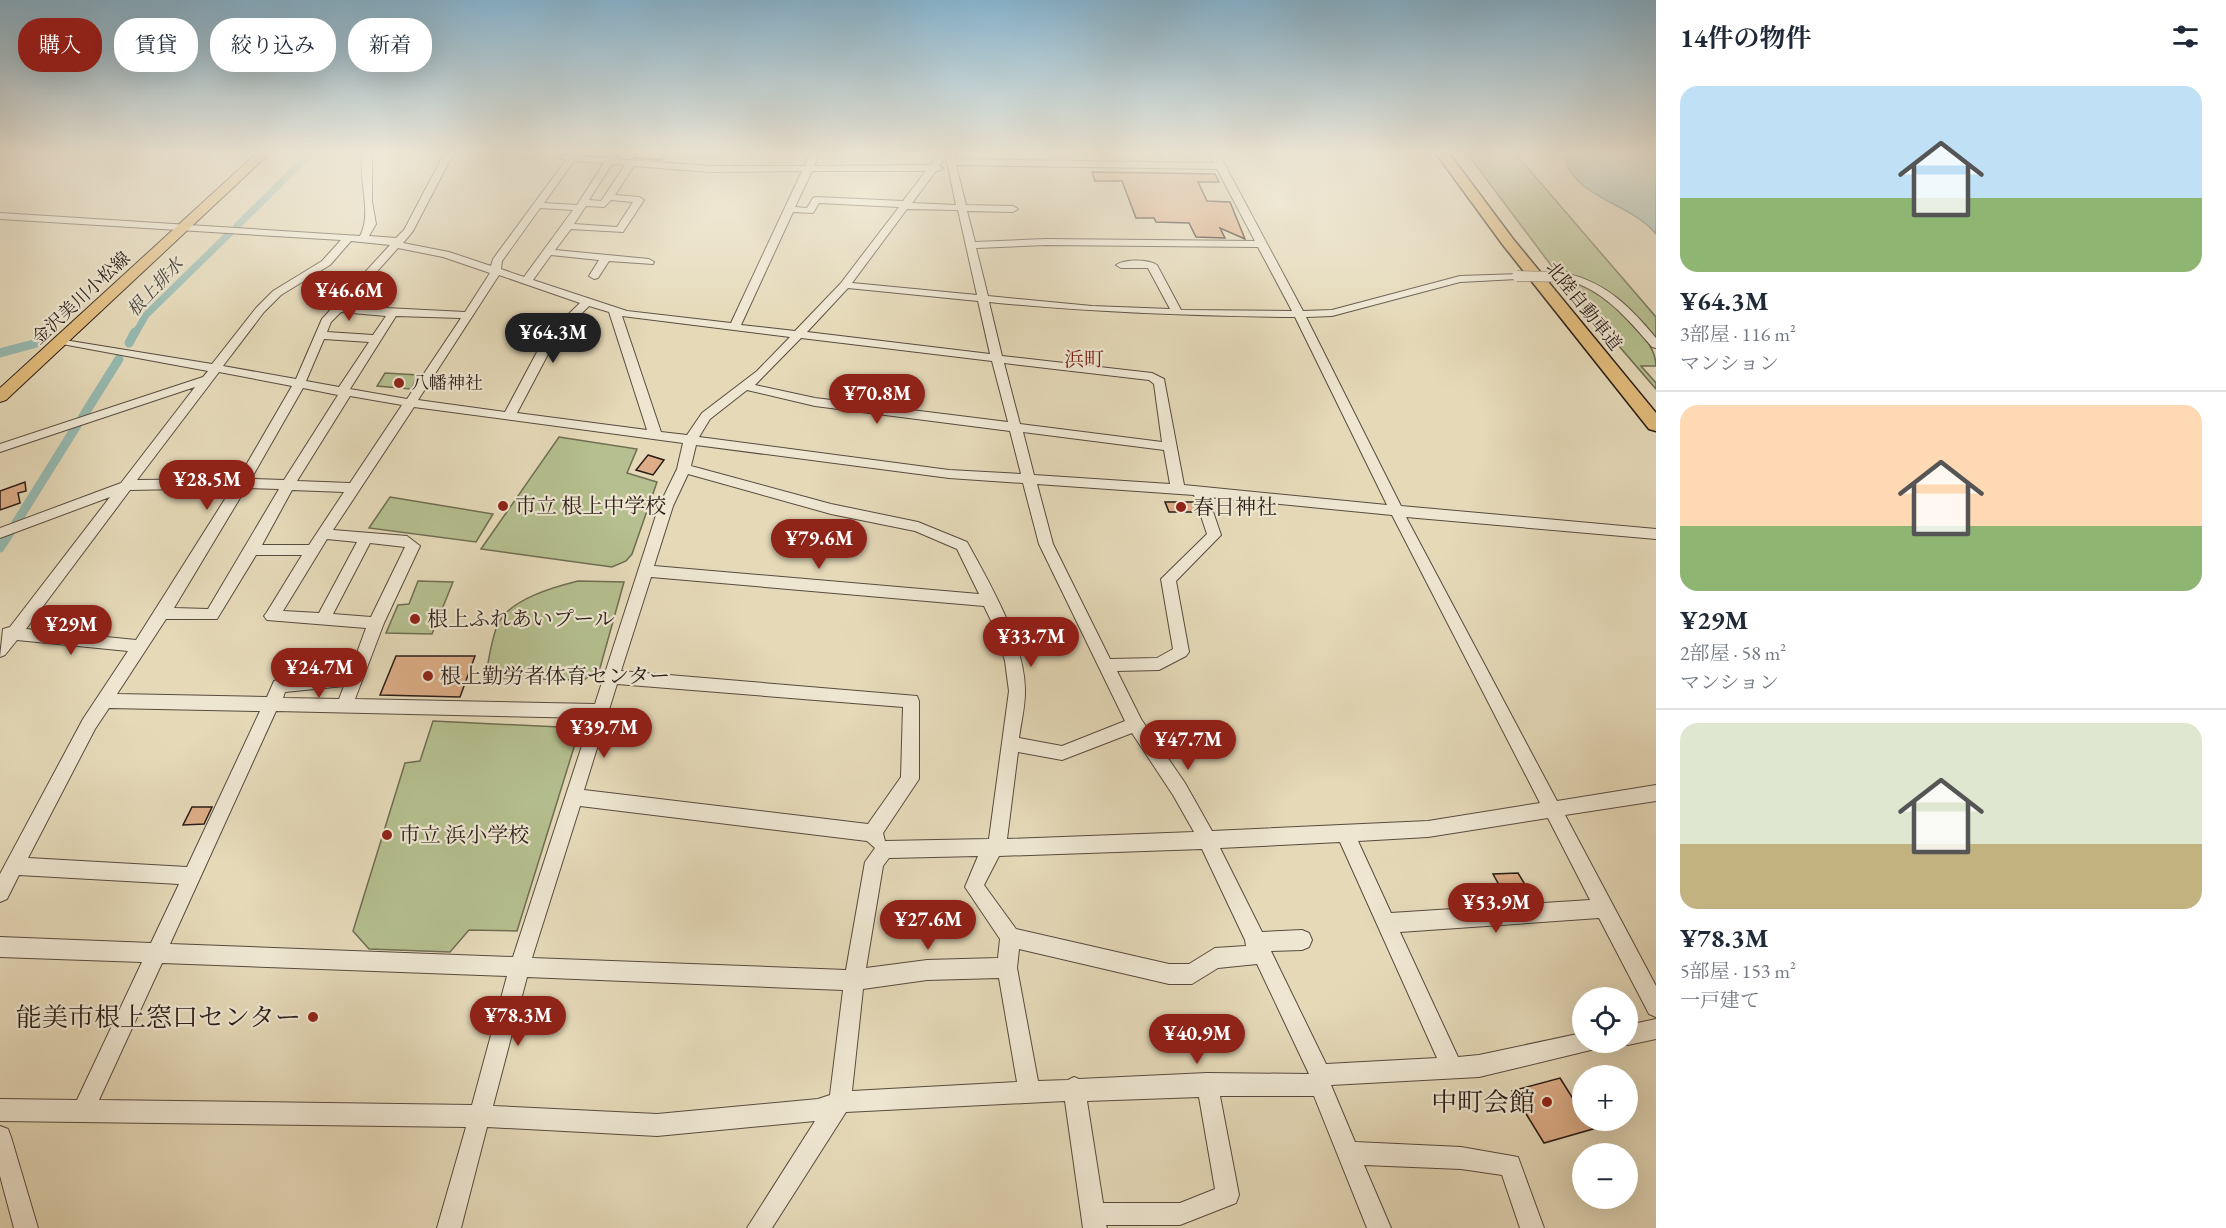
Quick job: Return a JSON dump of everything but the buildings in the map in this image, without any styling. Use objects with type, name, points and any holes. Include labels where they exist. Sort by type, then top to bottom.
[{"type":"highway","name":"北陸自動車道","points":[[1484,209],[1656,425]]},
{"type":"highway","name":"北陸自動車道","points":[[1497,209],[1569,302],[1656,406]]},
{"type":"main road","name":"金沢美川小松線","points":[[0,396],[204,209]]},
{"type":"main road","points":[[0,383],[38,350],[62,341],[65,346],[60,353],[0,409]]},
{"type":"street","points":[[364,237],[371,224],[367,209]]},
{"type":"street","points":[[0,893],[88,724],[162,613],[243,483],[299,384],[320,334],[337,308],[408,231],[420,209]]},
{"type":"street","points":[[376,623],[273,616],[323,534],[469,315],[496,272],[497,261],[534,209]]},
{"type":"street","points":[[526,282],[546,252],[568,226],[578,209]]},
{"type":"street","points":[[568,226],[620,230],[633,209]]},
{"type":"street","points":[[734,328],[790,209]]},
{"type":"street","points":[[793,209],[811,209]]},
{"type":"street","points":[[448,1228],[520,966],[666,506],[684,468],[690,441],[706,416],[761,374],[845,285],[904,209]]},
{"type":"street","points":[[963,209],[997,359],[1046,544],[1135,724],[1179,789],[1206,839],[1320,1080],[1378,1228]]},
{"type":"street","points":[[1243,209],[1299,314],[1396,510],[1656,1007]]},
{"type":"street","points":[[0,216],[364,237],[445,254],[614,310],[796,336],[1152,377],[1160,382],[1162,410],[1178,489]]},
{"type":"street","points":[[0,651],[8,635],[129,485],[211,373],[277,292],[326,264],[350,237]]},
{"type":"street","points":[[972,245],[1046,242],[1261,244]]},
{"type":"street","points":[[546,252],[649,262]]},
{"type":"street","points":[[594,276],[606,258]]},
{"type":"street","points":[[1121,266],[1152,265],[1177,313]]},
{"type":"street","points":[[845,285],[984,299],[1177,313],[1299,314],[1332,313],[1460,279],[1517,276],[1568,277],[1589,283],[1598,289],[1631,316],[1656,345]]},
{"type":"street","points":[[509,416],[551,337],[586,302]]},
{"type":"street","points":[[337,308],[393,313],[469,315]]},
{"type":"street","points":[[614,310],[656,437]]},
{"type":"street","points":[[162,613],[212,615],[393,313]]},
{"type":"street","points":[[320,334],[377,339]]},
{"type":"street","points":[[62,341],[211,373],[299,384],[410,403],[949,474],[1178,489],[1656,534]]},
{"type":"street","points":[[0,448],[211,373]]},
{"type":"street","points":[[744,386],[815,402],[1171,447]]},
{"type":"street","points":[[684,468],[831,509],[918,527],[962,546],[1004,631],[1013,661],[1017,691],[1012,744],[994,848],[974,887],[1010,937],[1169,974],[1192,974],[1215,958],[1302,940]]},
{"type":"street","points":[[0,533],[129,485],[243,483],[354,488]]},
{"type":"street","points":[[1105,665],[1160,664],[1181,652],[1168,579],[1214,535],[1200,492]]},
{"type":"street","points":[[323,534],[407,541],[412,546],[376,623],[345,705]]},
{"type":"street","points":[[322,620],[366,538]]},
{"type":"street","points":[[252,550],[314,550]]},
{"type":"street","points":[[645,571],[990,602]]},
{"type":"street","points":[[8,635],[138,646]]},
{"type":"street","points":[[612,677],[910,701],[910,779],[872,833]]},
{"type":"street","points":[[83,1111],[280,686],[355,678]]},
{"type":"street","points":[[105,701],[601,711]]},
{"type":"street","points":[[1012,744],[1062,753],[1135,724]]},
{"type":"street","points":[[759,1228],[840,1102],[854,980],[874,862],[885,850],[994,848],[1428,829],[1552,807],[1656,793]]},
{"type":"street","points":[[574,797],[872,833],[885,850]]},
{"type":"street","points":[[1345,833],[1453,1069]]},
{"type":"street","points":[[14,866],[190,876]]},
{"type":"street","points":[[1386,923],[1605,908]]},
{"type":"street","points":[[1010,937],[1007,968],[1029,1092]]},
{"type":"street","points":[[0,947],[854,980],[927,970],[1007,968]]},
{"type":"street","points":[[1638,1033],[1656,1029]]},
{"type":"street","points":[[0,1110],[478,1116],[657,1125],[818,1110],[840,1102],[1074,1088],[1320,1080],[1453,1069],[1479,1066],[1572,1046]]},
{"type":"street","points":[[1074,1088],[1094,1221],[1180,1215],[1228,1195],[1207,1084]]},
{"type":"street","points":[[0,1137],[26,1228]]},
{"type":"street","points":[[1349,1153],[1461,1158],[1510,1165],[1532,1228]]},
{"type":"green space","points":[[1509,209],[1563,209],[1656,317],[1656,339],[1624,304],[1599,286],[1572,275],[1556,272]]},
{"type":"green space","points":[[1561,279],[1581,282],[1594,289],[1640,331],[1654,355],[1656,366],[1641,366],[1656,383],[1656,389]]},
{"type":"green space","points":[[385,373],[418,375],[411,389],[377,386]]},
{"type":"green space","points":[[559,437],[637,449],[627,473],[657,482],[632,554],[626,561],[612,567],[481,549]]},
{"type":"green space","points":[[390,497],[493,514],[476,542],[369,528]]},
{"type":"green space","name":"根上ふれあいプール","points":[[418,581],[453,582],[432,634],[386,633],[398,605],[409,604]]},
{"type":"green space","points":[[578,581],[624,582],[600,668],[584,680],[485,678],[494,636],[504,615],[534,595]]},
{"type":"green space","points":[[433,721],[580,728],[517,931],[469,930],[450,952],[369,949],[353,931],[405,763],[420,761]]},
{"type":"water","points":[[1623,209],[1656,209],[1656,234],[1645,223]]},
{"type":"waterway","name":"根上排水","points":[[237,226],[254,209]]},
{"type":"waterway","name":"根上排水","points":[[135,334],[146,315],[233,230]]},
{"type":"waterway","name":"根上排水","points":[[129,343],[135,332]]},
{"type":"waterway","points":[[0,353],[37,343]]},
{"type":"waterway","name":"根上排水","points":[[82,418],[119,359]]},
{"type":"waterway","name":"根上排水","points":[[16,523],[79,422]]},
{"type":"waterway","name":"根上排水","points":[[0,548],[11,531]]},
{"type":"place","name":"八幡神社","points":[[399,383]]},
{"type":"place","name":"市立 根上中学校","points":[[503,506]]},
{"type":"place","name":"春日神社","points":[[1181,507]]},
{"type":"place","name":"根上ふれあいプール","points":[[415,619]]},
{"type":"place","name":"根上勤労者体育センター","points":[[428,676]]},
{"type":"place","name":"市立 浜小学校","points":[[387,835]]},
{"type":"place","name":"能美市根上窓口センター","points":[[313,1017]]},
{"type":"place","name":"中町会館","points":[[1547,1102]]},
{"type":"district","name":"浜町","points":[[1084,359]]}]
